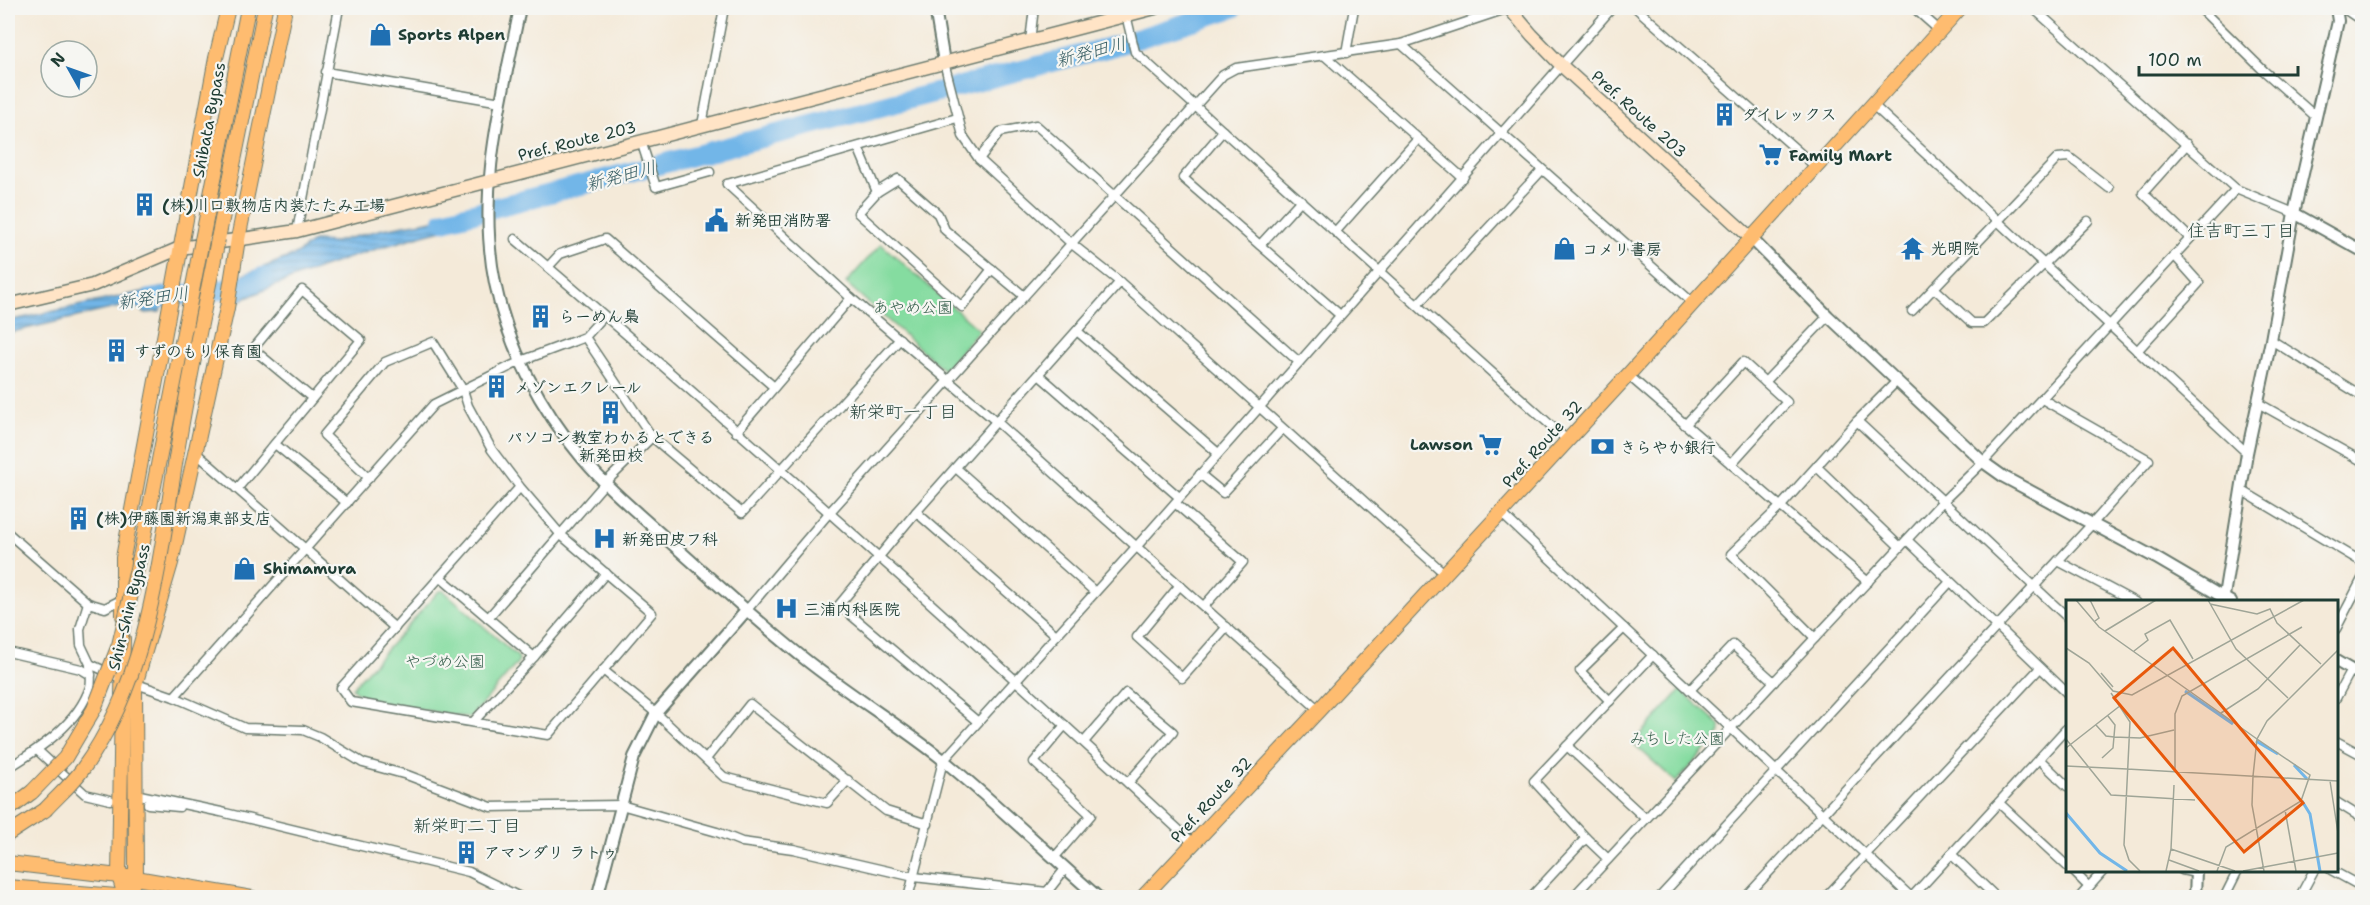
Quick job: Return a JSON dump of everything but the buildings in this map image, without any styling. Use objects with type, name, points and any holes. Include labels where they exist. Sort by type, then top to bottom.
[{"type":"main road","points":[[125,897],[136,878],[135,794],[123,599],[123,558],[216,58],[228,8]]},
{"type":"main road","name":"Shibata Bypass","points":[[202,240],[248,8]]},
{"type":"main road","name":"Shibata Bypass","points":[[218,239],[265,8]]},
{"type":"main road","points":[[125,897],[119,876],[129,682],[171,563],[227,308],[238,239],[285,8]]},
{"type":"main road","name":"Pref. Route 203","points":[[8,305],[93,285],[180,248],[297,231],[702,125],[945,68],[1030,41],[1155,8]]},
{"type":"main road","name":"Pref. Route 203","points":[[1509,8],[1562,66],[1752,239]]},
{"type":"main road","name":"Pref. Route 32","points":[[1146,896],[1628,375],[1960,8]]},
{"type":"main road","name":"Shin-Shin Bypass","points":[[8,834],[45,810],[82,771],[108,728],[137,655],[161,557],[179,440],[218,239]]},
{"type":"main road","name":"Shin-Shin Bypass","points":[[8,810],[32,792],[65,758],[94,709],[119,645],[141,552],[202,240]]},
{"type":"main road","points":[[8,863],[136,878],[252,897]]},
{"type":"main road","points":[[8,887],[80,895],[140,897]]},
{"type":"street","points":[[297,231],[339,8]]},
{"type":"street","points":[[520,8],[501,102],[489,180],[488,231],[495,284],[521,362],[557,426],[605,483],[746,611],[808,662],[943,761],[1099,897]]},
{"type":"street","points":[[702,125],[724,8]]},
{"type":"street","points":[[935,8],[953,104],[963,136],[978,159],[1072,244],[1120,282],[1444,573]]},
{"type":"street","points":[[1030,41],[1035,8]]},
{"type":"street","points":[[1346,53],[1354,8]]},
{"type":"street","points":[[597,897],[634,757],[656,713],[829,513],[1223,75],[1236,68],[1401,44],[1509,8]]},
{"type":"street","points":[[908,897],[943,761],[1137,546],[1612,8]]},
{"type":"street","points":[[1636,8],[1816,166]]},
{"type":"street","points":[[1914,8],[1940,30]]},
{"type":"street","points":[[2033,8],[2236,189],[2294,213],[2362,251]]},
{"type":"street","points":[[2200,8],[2264,71],[2315,116]]},
{"type":"street","points":[[2226,600],[2247,453],[2271,340],[2294,213],[2338,21],[2336,8]]},
{"type":"street","points":[[2343,8],[2362,21]]},
{"type":"street","points":[[1126,15],[1135,52],[1567,440]]},
{"type":"street","points":[[1401,44],[1693,303]]},
{"type":"street","points":[[1325,56],[1463,178]]},
{"type":"street","points":[[326,72],[501,102]]},
{"type":"street","points":[[1872,104],[2247,453]]},
{"type":"street","points":[[957,118],[727,184],[851,298],[950,380],[1319,710]]},
{"type":"street","points":[[978,159],[1000,132],[1036,125],[1113,197],[1299,362]]},
{"type":"street","points":[[1223,131],[1183,178],[1340,315]]},
{"type":"street","points":[[1336,231],[1418,139]]},
{"type":"street","points":[[641,141],[656,188],[710,172]]},
{"type":"street","points":[[2187,144],[2142,193],[2190,238]]},
{"type":"street","points":[[858,147],[877,192]]},
{"type":"street","points":[[1912,311],[2058,158],[2069,157],[2109,188]]},
{"type":"street","points":[[1418,304],[1542,170]]},
{"type":"street","points":[[992,269],[962,307],[858,213],[877,192],[898,178],[939,214],[945,230],[992,269],[1024,296]]},
{"type":"street","points":[[1572,897],[1943,501],[1983,462],[2236,189]]},
{"type":"street","points":[[1260,245],[1301,200]]},
{"type":"street","points":[[1934,288],[1972,323],[1984,323],[2088,221]]},
{"type":"street","points":[[515,239],[878,556],[1016,679],[1193,843]]},
{"type":"street","points":[[548,267],[560,254],[605,239],[774,387]]},
{"type":"street","points":[[1752,239],[1828,316],[1983,462],[2004,477],[2093,524],[2224,600]]},
{"type":"street","points":[[2137,351],[2199,283],[2174,255]]},
{"type":"street","points":[[978,722],[839,604],[916,512],[1120,282]]},
{"type":"street","points":[[237,489],[361,340],[302,290],[253,349],[312,398]]},
{"type":"street","points":[[736,432],[851,298]]},
{"type":"street","points":[[174,697],[434,404],[521,362],[585,337],[604,316]]},
{"type":"street","points":[[1765,382],[1828,316]]},
{"type":"street","points":[[1077,331],[1218,453]]},
{"type":"street","points":[[585,337],[652,437],[742,513],[900,339]]},
{"type":"street","points":[[2271,340],[2362,396]]},
{"type":"street","points":[[369,478],[324,435],[385,362],[433,342],[463,390],[468,406],[492,450],[520,487],[561,535],[652,613],[548,735],[351,702],[341,688],[520,487]]},
{"type":"street","points":[[1685,425],[1743,362],[1787,402],[1731,464]]},
{"type":"street","points":[[1039,375],[1243,562],[1204,606]]},
{"type":"street","points":[[1628,375],[1868,582]]},
{"type":"street","points":[[1815,638],[1731,554],[1780,507],[1857,421],[1897,381]]},
{"type":"street","points":[[1745,897],[2093,524],[2149,460],[2042,399]]},
{"type":"street","points":[[2258,403],[2362,461]]},
{"type":"street","points":[[1857,421],[2066,616]]},
{"type":"street","points":[[1200,474],[1223,493],[1282,429]]},
{"type":"street","points":[[488,618],[605,483],[652,437]]},
{"type":"street","points":[[275,444],[347,504]]},
{"type":"street","points":[[195,452],[395,628]]},
{"type":"street","points":[[1817,466],[1950,582],[2066,692]]},
{"type":"street","points":[[956,468],[1095,592]]},
{"type":"street","points":[[2241,490],[2362,562]]},
{"type":"street","points":[[916,512],[1056,635]]},
{"type":"street","points":[[1501,513],[1912,897],[2066,729]]},
{"type":"street","points":[[8,533],[88,603],[105,608],[123,599]]},
{"type":"street","points":[[2058,561],[2131,600]]},
{"type":"street","points":[[473,722],[534,657],[606,573]]},
{"type":"street","points":[[440,576],[534,657]]},
{"type":"street","points":[[2337,627],[2362,579]]},
{"type":"street","points":[[1659,897],[1950,582]]},
{"type":"street","points":[[1180,585],[1137,638],[1182,678],[1227,627]]},
{"type":"street","points":[[8,768],[37,750],[64,726],[83,702],[91,685],[90,664],[81,645],[80,629],[88,603]]},
{"type":"street","points":[[1610,701],[1580,671],[1624,628]]},
{"type":"street","points":[[1690,690],[1733,645],[1774,682]]},
{"type":"street","points":[[8,652],[81,669],[90,675]]},
{"type":"street","points":[[1608,859],[1534,781],[1653,656]]},
{"type":"street","points":[[2337,662],[2362,676]]},
{"type":"street","points":[[90,664],[245,728],[303,729],[320,736],[363,763],[406,775],[491,807],[621,805],[717,832],[742,842],[793,849],[914,877],[1047,892],[1065,869]]},
{"type":"street","points":[[1825,897],[2040,668]]},
{"type":"street","points":[[603,670],[656,713],[724,777],[826,802],[848,780]]},
{"type":"street","points":[[2337,696],[2351,670]]},
{"type":"street","points":[[1084,742],[1126,693],[1173,732],[1128,783]]},
{"type":"street","points":[[706,759],[750,704],[886,811],[928,824]]},
{"type":"street","points":[[1054,858],[1091,815],[1034,762],[1065,724]]},
{"type":"street","points":[[2337,742],[2362,755]]},
{"type":"street","points":[[1567,746],[1646,819]]},
{"type":"street","points":[[37,750],[86,794],[110,800]]},
{"type":"street","points":[[2039,759],[2066,785]]},
{"type":"street","points":[[135,794],[221,812],[469,872],[522,897]]},
{"type":"street","points":[[1999,803],[2066,865]]},
{"type":"street","points":[[2337,803],[2362,818]]},
{"type":"street","points":[[148,804],[221,812]]},
{"type":"street","points":[[1530,897],[1586,838]]},
{"type":"street","points":[[1951,854],[1997,897]]},
{"type":"street","points":[[2074,872],[2089,887]]},
{"type":"street","points":[[2079,897],[2102,872]]},
{"type":"street","points":[[2195,897],[2196,872]]},
{"type":"street","points":[[2224,897],[2237,872]]},
{"type":"street","points":[[2299,897],[2313,872]]},
{"type":"street","points":[[2335,872],[2362,887]]},
{"type":"green space","name":"あやめ公園","points":[[881,244],[979,330],[944,370],[846,283]]},
{"type":"green space","name":"やづめ公園","points":[[439,591],[444,591],[518,657],[519,661],[470,718],[366,700],[352,688]]},
{"type":"green space","name":"みちした公園","points":[[1681,690],[1720,725],[1721,733],[1676,782],[1633,743]]},
{"type":"water","points":[[465,210],[465,224],[350,258],[237,302],[243,275],[295,255],[314,241],[335,242],[383,229],[433,220]]},
{"type":"water","points":[[165,287],[160,312],[145,313],[132,304],[8,333],[8,321]]},
{"type":"waterway","name":"新発田川","points":[[443,221],[1118,45],[1233,8]]},
{"type":"waterway","name":"新発田川","points":[[151,299],[241,287],[263,277]]},
{"type":"place","name":"Sports Alpen","points":[[380,34]]},
{"type":"place","name":"ダイレックス","points":[[1724,114]]},
{"type":"place","name":"Family Mart","points":[[1771,155]]},
{"type":"place","name":"(株)川口敷物店内装たたみ工場","points":[[144,205]]},
{"type":"place","name":"新発田消防署","points":[[717,220]]},
{"type":"place","name":"光明院","points":[[1913,248]]},
{"type":"place","name":"コメリ書房","points":[[1564,249]]},
{"type":"place","name":"らーめん梟","points":[[541,316]]},
{"type":"place","name":"すずのもり保育園","points":[[116,351]]},
{"type":"place","name":"メゾンエクレール","points":[[496,387]]},
{"type":"place","name":"パソコン教室わかるとできる 新発田校","points":[[611,412]]},
{"type":"place","name":"Lawson","points":[[1491,444]]},
{"type":"place","name":"きらやか銀行","points":[[1602,447]]},
{"type":"place","name":"(株)伊藤園新潟東部支店","points":[[78,518]]},
{"type":"place","name":"新発田皮フ科","points":[[604,539]]},
{"type":"place","name":"Shimamura","points":[[245,568]]},
{"type":"place","name":"三浦内科医院","points":[[786,609]]},
{"type":"place","name":"アマンダリ ラトゥ","points":[[466,852]]},
{"type":"district","name":"住吉町三丁目","points":[[2241,231]]},
{"type":"district","name":"新栄町一丁目","points":[[903,412]]},
{"type":"district","name":"新栄町二丁目","points":[[467,826]]}]
